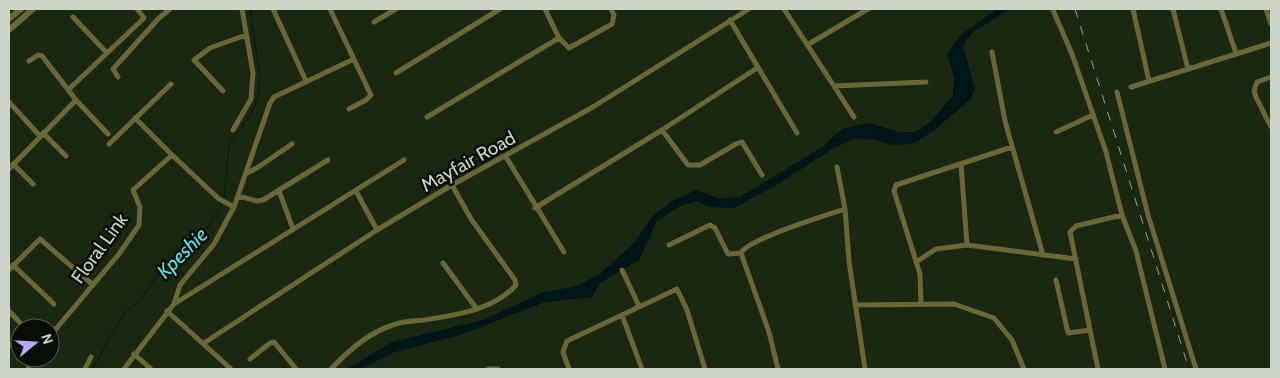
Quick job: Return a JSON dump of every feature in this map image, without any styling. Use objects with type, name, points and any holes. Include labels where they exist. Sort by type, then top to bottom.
[{"type":"street","points":[[9,19],[21,9]]},
{"type":"street","points":[[9,30],[33,9]]},
{"type":"street","points":[[136,9],[144,18],[154,24]]},
{"type":"street","points":[[118,77],[113,69],[170,9]]},
{"type":"street","points":[[233,130],[251,99],[253,73],[242,9]]},
{"type":"street","points":[[273,9],[306,81]]},
{"type":"street","points":[[330,9],[371,95],[366,100],[349,109]]},
{"type":"street","points":[[374,22],[396,9]]},
{"type":"street","points":[[396,73],[500,9]]},
{"type":"street","points":[[545,9],[559,38],[565,46],[573,48],[614,21],[611,9]]},
{"type":"street","name":"Mayfair Road","points":[[204,343],[377,230],[452,185],[506,157],[593,107],[749,9]]},
{"type":"street","points":[[784,9],[854,117]]},
{"type":"street","points":[[807,45],[868,9]]},
{"type":"street","points":[[1133,9],[1150,81]]},
{"type":"street","points":[[1172,9],[1188,70]]},
{"type":"street","points":[[1221,9],[1236,54]]},
{"type":"street","points":[[1266,9],[1271,24]]},
{"type":"street","points":[[1053,10],[1072,54],[1106,152],[1122,215],[1136,251],[1164,369]]},
{"type":"street","points":[[73,17],[107,53]]},
{"type":"street","points":[[68,90],[144,18]]},
{"type":"street","points":[[730,20],[797,133]]},
{"type":"street","points":[[223,91],[194,60],[210,48],[246,35]]},
{"type":"street","points":[[428,117],[559,38]]},
{"type":"street","points":[[1130,87],[1271,42]]},
{"type":"street","points":[[992,52],[1004,121],[1044,255]]},
{"type":"street","points":[[29,61],[40,54],[76,100],[108,134]]},
{"type":"street","points":[[174,304],[180,285],[214,244],[234,207],[270,103],[279,93],[354,59]]},
{"type":"street","points":[[535,208],[758,68]]},
{"type":"street","points":[[1271,77],[1257,82],[1254,92],[1271,127]]},
{"type":"street","points":[[834,86],[926,82]]},
{"type":"street","points":[[109,144],[171,84]]},
{"type":"street","points":[[1116,92],[1148,215],[1196,369]]},
{"type":"street","points":[[9,169],[76,100]]},
{"type":"street","points":[[9,102],[66,156]]},
{"type":"street","points":[[1056,132],[1093,115]]},
{"type":"street","points":[[135,118],[219,199],[234,207]]},
{"type":"street","points":[[662,130],[688,164],[694,166],[700,165],[742,142],[762,175]]},
{"type":"street","points":[[247,173],[292,144]]},
{"type":"street","points":[[921,304],[920,274],[894,191],[896,185],[1012,147]]},
{"type":"street","name":"Floral Link","points":[[60,324],[140,224],[140,207],[133,190],[172,155]]},
{"type":"street","points":[[506,157],[535,208],[564,252]]},
{"type":"street","points":[[238,196],[260,201],[328,160]]},
{"type":"street","points":[[124,369],[174,304],[404,160]]},
{"type":"street","points":[[13,164],[33,184]]},
{"type":"street","points":[[960,164],[966,245]]},
{"type":"street","points":[[837,167],[845,209],[849,261],[865,369]]},
{"type":"street","points":[[331,369],[364,340],[392,325],[446,317],[496,302],[516,285],[515,280],[471,219],[452,185]]},
{"type":"street","points":[[279,191],[294,229]]},
{"type":"street","points":[[356,191],[377,230]]},
{"type":"street","points":[[741,253],[743,249],[764,238],[845,209]]},
{"type":"street","points":[[1098,369],[1076,259],[1072,229],[1122,215]]},
{"type":"street","points":[[669,245],[710,225],[715,228],[728,254],[741,253]]},
{"type":"street","points":[[9,270],[37,240],[43,239],[93,285]]},
{"type":"street","points":[[916,262],[936,249],[966,245],[1076,259]]},
{"type":"street","points":[[741,253],[769,332],[778,369]]},
{"type":"street","points":[[443,263],[476,308]]},
{"type":"street","points":[[13,265],[54,304]]},
{"type":"street","points":[[622,270],[639,306]]},
{"type":"street","points":[[1056,280],[1068,333],[1090,330]]},
{"type":"street","points":[[569,369],[563,352],[567,341],[677,289],[687,310],[705,369]]},
{"type":"street","points":[[855,305],[954,304],[994,318],[1012,340],[1024,369]]},
{"type":"street","points":[[167,311],[231,369]]},
{"type":"street","points":[[622,315],[642,369]]},
{"type":"street","points":[[250,359],[274,342],[296,369]]},
{"type":"street","points":[[134,354],[151,369]]},
{"type":"street","points":[[85,369],[92,357]]},
{"type":"street","points":[[488,369],[498,369]]},
{"type":"shaded area","points":[[997,9],[1010,9],[973,32],[963,45],[975,89],[971,99],[932,132],[912,144],[892,145],[876,140],[856,138],[834,148],[778,184],[734,208],[708,207],[697,201],[680,206],[657,221],[639,260],[600,283],[592,297],[545,302],[460,335],[395,352],[361,369],[347,369],[392,342],[483,320],[544,292],[578,286],[602,272],[633,244],[654,215],[672,201],[696,190],[720,199],[740,197],[821,148],[842,129],[869,123],[899,132],[915,132],[930,122],[953,96],[954,78],[947,54],[962,34]]},
{"type":"waterway","name":"Kpeshie","points":[[224,198],[229,144],[251,114],[258,96],[260,79],[250,9]]},
{"type":"waterway","name":"Kpeshie","points":[[92,369],[123,315],[141,298],[165,265],[208,228],[222,204]]},
{"type":"waterway","points":[[403,340],[418,337]]},
{"type":"railway","points":[[1075,9],[1189,369]]}]
